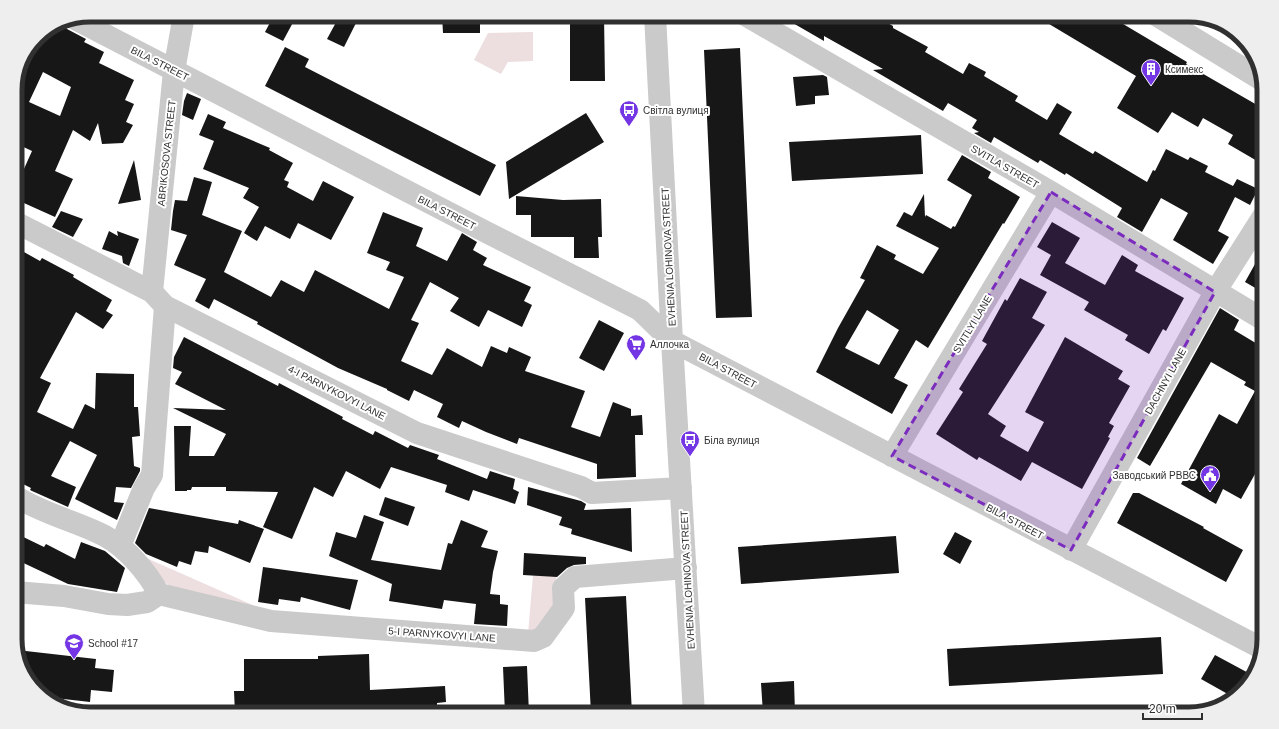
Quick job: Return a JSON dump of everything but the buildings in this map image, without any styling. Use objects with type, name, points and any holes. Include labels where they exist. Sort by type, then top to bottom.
[{"type":"street","name":"ABRIKOSOVA STREET","points":[[120,546],[144,488],[152,475],[158,299],[174,71],[183,22]]},
{"type":"street","name":"EVHENIA LOHINOVA STREET","points":[[655,22],[694,707]]},
{"type":"street","name":"SVITLA STREET","points":[[757,22],[1051,192],[1257,316]]},
{"type":"street","points":[[1167,22],[1256,76]]},
{"type":"street","name":"BILA STREET","points":[[82,23],[536,258],[640,310],[672,341],[1070,550],[1256,645]]},
{"type":"street","name":"SVITLYI LANE","points":[[892,456],[1051,192]]},
{"type":"street","name":"4-I PARNYKOVYI LANE","points":[[22,226],[158,299],[417,433],[581,487],[592,493],[681,488]]},
{"type":"street","name":"DACHNYI LANE","points":[[1070,550],[1215,292],[1257,226]]},
{"type":"street","points":[[22,500],[38,509],[105,536],[120,546],[152,579],[159,594],[147,602],[127,605],[108,604],[64,596],[22,593]]},
{"type":"street","name":"5-I PARNYKOVYI LANE","points":[[159,594],[271,621],[534,641],[543,637],[564,608],[563,588],[575,577],[686,568]]},
{"type":"highlighted area","points":[[1051,192],[1215,292],[1071,550],[892,456]]},
{"type":"shaded area","points":[[533,32],[533,61],[508,62],[501,74],[474,60],[488,33]]},
{"type":"shaded area","points":[[135,553],[264,610],[174,590],[138,560]]},
{"type":"shaded area","points":[[533,575],[556,577],[556,610],[538,630],[528,634]]},
{"type":"place","name":"Ксимекс","points":[[1151,86]]},
{"type":"place","name":"Світла вулиця","points":[[629,127]]},
{"type":"place","name":"Аллочка","points":[[636,361]]},
{"type":"place","name":"Біла вулиця","points":[[690,457]]},
{"type":"place","name":"Заводський РВВС","points":[[1210,492]]},
{"type":"place","name":"School #17","points":[[74,660]]}]
